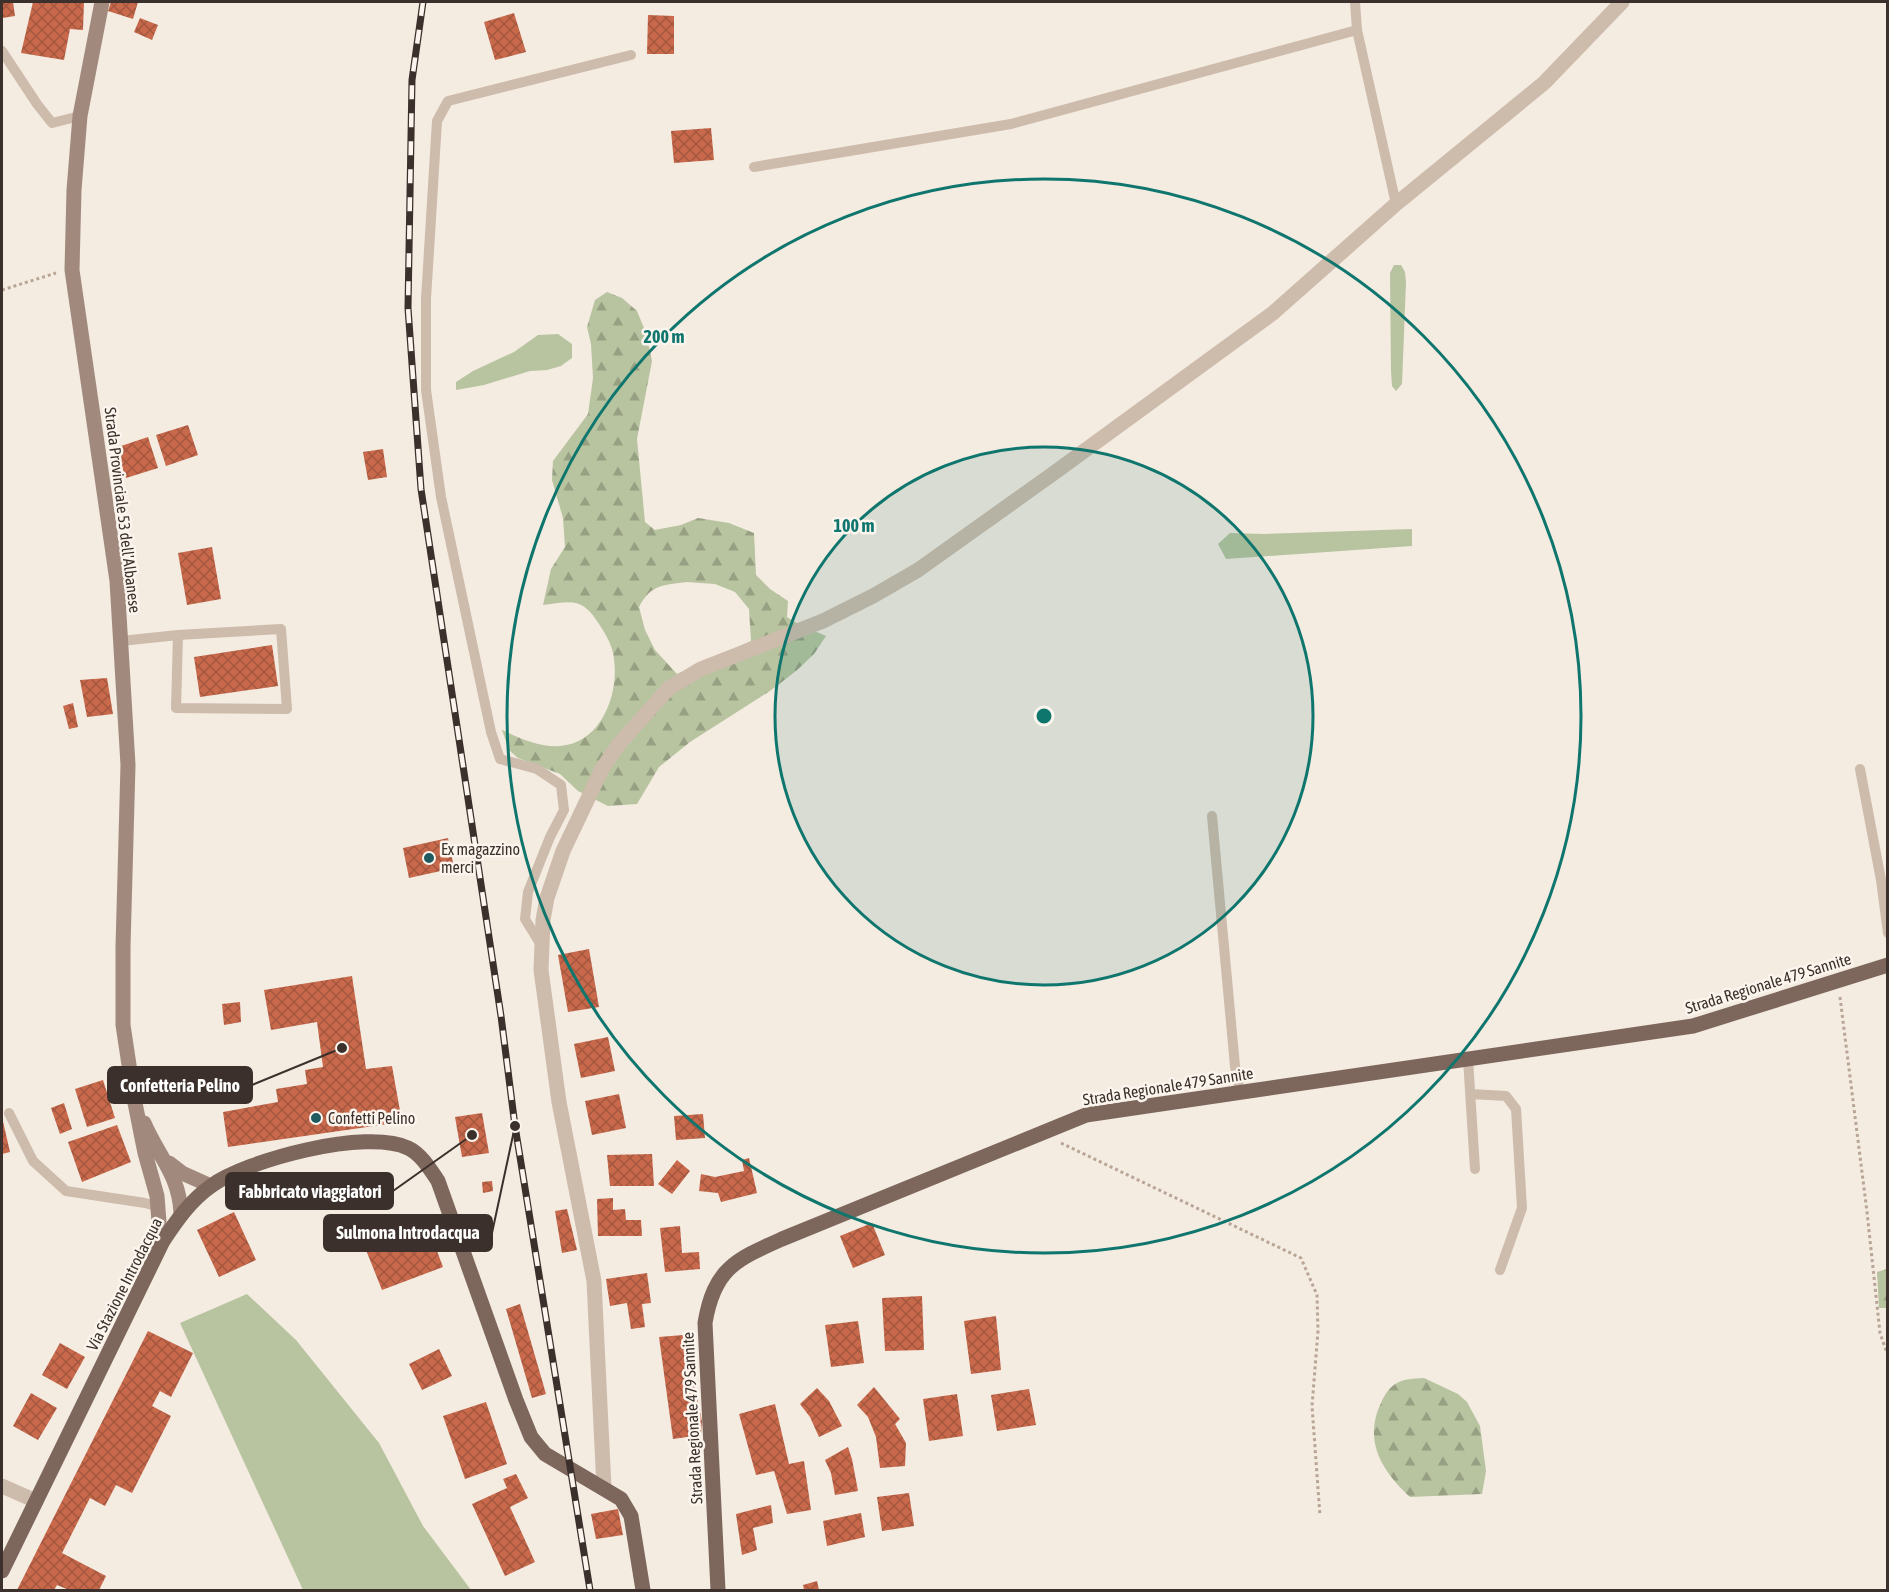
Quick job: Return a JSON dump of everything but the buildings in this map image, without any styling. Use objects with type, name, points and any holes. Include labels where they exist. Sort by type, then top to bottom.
[{"type":"main road","name":"Strada Provinciale 53 dell'Albanese","points":[[102,2],[80,116],[74,190],[72,270],[117,581],[128,765],[123,1025],[134,1098],[159,1207],[155,1258]]},
{"type":"main road","name":"Strada Regionale 479 Sannite","points":[[718,1590],[705,1323],[709,1301],[718,1280],[741,1257],[1086,1115],[1693,1026],[1887,964]]},
{"type":"main road","name":"Strada Provinciale 53 dell'Albanese","points":[[134,1098],[147,1130],[178,1188],[181,1213]]},
{"type":"main road","name":"Via Stazione Introdacqua","points":[[2,1571],[163,1241],[181,1213],[211,1186],[229,1174],[259,1162],[306,1150],[357,1143],[385,1143],[406,1147],[430,1169],[445,1196],[531,1437],[545,1454],[604,1488]]},
{"type":"main road","name":"Strada Provinciale 53 dell'Albanese","points":[[161,1154],[182,1173],[211,1186]]},
{"type":"main road","name":"Strada Provinciale 53 dell'Albanese","points":[[154,1182],[164,1202],[181,1213]]},
{"type":"main road","points":[[604,1488],[621,1499],[631,1516],[643,1590]]},
{"type":"street","points":[[604,1488],[594,1281],[560,1102],[541,970],[541,945],[547,898],[563,851],[602,769],[620,744],[669,688],[701,669],[848,610],[918,570],[1273,313],[1396,204],[1544,83],[1622,2]]},
{"type":"street","points":[[2,1486],[36,1501]]},
{"type":"lane","points":[[1355,2],[1357,30],[1396,204]]},
{"type":"lane","points":[[754,167],[1011,124],[1357,30]]},
{"type":"lane","points":[[2,51],[52,123],[80,116]]},
{"type":"lane","points":[[541,945],[525,919],[528,892],[550,837],[564,810],[561,785],[537,769],[500,759],[491,732],[441,497],[426,390],[426,299],[437,121],[448,101],[631,55]]},
{"type":"lane","points":[[121,641],[178,634],[280,629],[286,709],[176,708],[178,634]]},
{"type":"lane","points":[[1860,769],[1881,880],[1887,933]]},
{"type":"lane","points":[[1212,816],[1239,1093]]},
{"type":"lane","points":[[1468,1059],[1475,1169]]},
{"type":"lane","points":[[1471,1094],[1506,1096],[1516,1109],[1522,1208],[1500,1270]]},
{"type":"lane","points":[[9,1113],[33,1161],[66,1191],[159,1207]]},
{"type":"path","points":[[2,290],[47,275],[72,270]]},
{"type":"path","points":[[1838,980],[1880,1333],[1887,1356]]},
{"type":"path","points":[[1041,1134],[1301,1258],[1317,1295],[1318,1331],[1312,1406],[1320,1516]]},
{"type":"green space","points":[[1394,265],[1401,265],[1405,272],[1406,282],[1402,384],[1396,391],[1392,386],[1391,371],[1390,273]]},
{"type":"green space","points":[[607,292],[622,298],[637,311],[646,333],[652,361],[637,439],[645,522],[655,530],[681,525],[698,518],[729,523],[754,533],[756,575],[770,589],[788,601],[787,617],[826,636],[814,654],[796,671],[770,691],[690,742],[659,767],[637,804],[608,806],[578,791],[560,774],[518,758],[509,750],[502,730],[538,744],[560,746],[575,743],[598,725],[611,698],[615,667],[613,653],[608,638],[595,618],[586,608],[576,603],[543,605],[551,569],[565,547],[563,518],[552,480],[553,461],[588,414],[593,378],[591,344],[587,327],[595,300]],"holes":[[[687,582],[715,584],[735,592],[749,609],[751,641],[677,674],[655,650],[645,630],[639,607],[648,594],[665,585]]]},
{"type":"green space","points":[[558,334],[572,344],[572,358],[561,366],[530,371],[484,385],[456,390],[456,382],[473,371],[514,352],[538,335]]},
{"type":"green space","points":[[1412,529],[1412,546],[1226,559],[1218,544],[1230,533]]},
{"type":"green space","points":[[1887,1269],[1887,1308],[1879,1308],[1877,1272]]},
{"type":"green space","points":[[247,1294],[296,1340],[379,1443],[423,1526],[471,1590],[303,1590],[180,1323]]},
{"type":"green space","points":[[1424,1378],[1458,1394],[1467,1402],[1480,1426],[1486,1471],[1482,1494],[1410,1497],[1391,1477],[1378,1454],[1374,1430],[1376,1417],[1385,1396],[1398,1383],[1409,1379]]},
{"type":"railway","points":[[423,2],[412,80],[408,308],[421,489],[501,1016],[515,1126],[590,1590]]},
{"type":"place","name":"Ex magazzino merci","points":[[429,858]]},
{"type":"place","name":"Confetteria Pelino","points":[[342,1048]]},
{"type":"place","name":"Confetti Pelino","points":[[316,1118]]},
{"type":"place","name":"Sulmona Introdacqua","points":[[515,1126]]},
{"type":"place","name":"Fabbricato viaggiatori","points":[[472,1135]]}]
